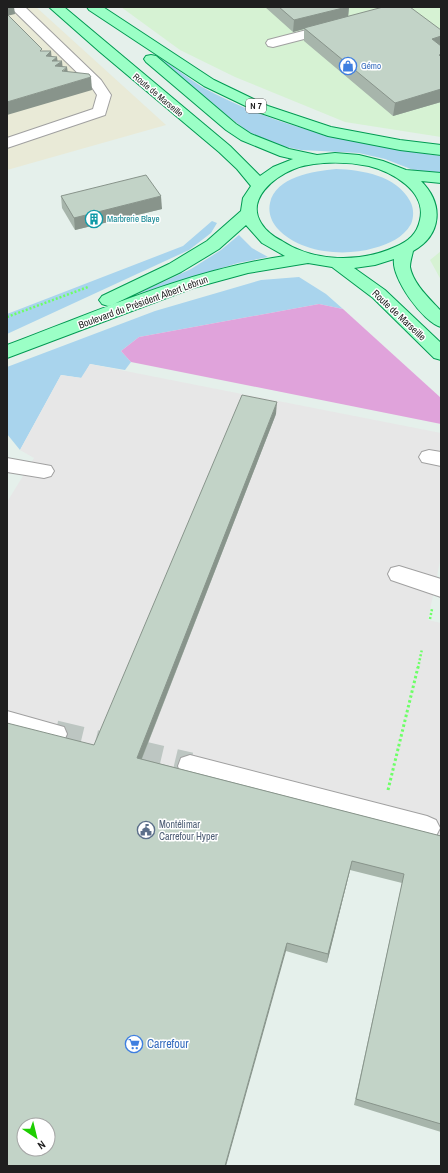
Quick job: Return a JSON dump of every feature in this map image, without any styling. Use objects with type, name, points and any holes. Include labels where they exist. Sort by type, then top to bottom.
[{"type":"main road","name":"Route de Marseille","points":[[56,7],[107,53],[227,152],[250,173],[258,184]]},
{"type":"main road","name":"N 7","points":[[94,7],[209,83],[263,109],[328,131],[392,144],[441,150]]},
{"type":"main road","name":"N 7","points":[[94,7],[157,64],[231,127],[246,137],[286,153],[314,159]]},
{"type":"main road","points":[[335,158],[360,160],[383,166],[403,175],[419,187],[429,201],[433,229],[405,250],[385,258],[362,262],[338,263],[306,258],[284,250],[266,240],[255,227],[249,213],[249,200],[258,184],[268,175],[288,166],[314,159],[335,158]]},
{"type":"main road","points":[[403,175],[441,178]]},
{"type":"main road","name":"Boulevard du Président Albert Lebrun","points":[[7,348],[175,268],[213,244],[249,213]]},
{"type":"main road","points":[[405,250],[401,267],[411,286],[426,306],[441,321]]},
{"type":"main road","name":"Boulevard du Président Albert Lebrun","points":[[7,352],[164,293],[204,280],[248,268],[306,258]]},
{"type":"main road","name":"Route de Marseille","points":[[338,263],[379,294],[441,354]]},
{"type":"lane","points":[[7,143],[64,126],[100,112],[104,94],[96,83],[17,7]]},
{"type":"lane","points":[[273,43],[349,23]]},
{"type":"lane","points":[[7,465],[44,471]]},
{"type":"lane","points":[[399,574],[441,588]]},
{"type":"lane","points":[[7,721],[55,734]]},
{"type":"lane","points":[[190,766],[427,828]]},
{"type":"path","points":[[7,317],[94,285]]},
{"type":"path","points":[[386,796],[422,649]]},
{"type":"shaded area","points":[[7,7],[36,7],[166,125],[7,170]]},
{"type":"shaded area","points":[[121,7],[441,7],[441,137],[345,122],[235,77],[180,50]]},
{"type":"shaded area","points":[[154,54],[202,87],[259,114],[318,133],[348,140],[410,152],[441,156],[441,175],[421,173],[385,159],[359,153],[301,150],[272,144],[247,131]]},
{"type":"shaded area","points":[[336,169],[367,173],[378,176],[396,185],[404,192],[412,207],[413,218],[408,229],[400,237],[385,245],[362,251],[349,252],[322,251],[309,248],[286,236],[277,228],[270,216],[269,206],[273,194],[287,181],[297,177]]},
{"type":"shaded area","points":[[212,221],[217,223],[211,233],[189,250],[7,334],[7,314],[183,246]]},
{"type":"shaded area","points":[[239,235],[252,248],[268,257],[238,263],[137,294],[191,269],[221,250]]},
{"type":"shaded area","points":[[441,251],[441,280],[430,260]]},
{"type":"shaded area","points":[[299,277],[326,294],[343,309],[319,304],[139,337],[121,351],[131,362],[125,370],[90,364],[82,378],[61,375],[20,450],[7,434],[7,367],[155,311],[261,280]]},
{"type":"shaded area","points":[[319,304],[343,309],[441,398],[441,424],[131,362],[121,351],[139,337]]},
{"type":"shaded area","points":[[90,364],[441,433],[441,556],[428,620],[441,623],[441,848],[7,732],[7,502],[34,458],[20,450],[61,375],[81,378]]},
{"type":"building","points":[[279,7],[347,7],[294,20]]},
{"type":"building","points":[[383,7],[410,7],[441,30],[441,36],[432,39],[441,46],[441,54],[439,55],[441,57],[441,89],[395,103],[304,28]]},
{"type":"building","points":[[7,14],[42,49],[40,51],[51,51],[46,56],[57,57],[52,61],[62,61],[55,66],[67,67],[62,71],[89,74],[91,77],[7,102]]},
{"type":"building","points":[[146,175],[161,196],[74,218],[61,196]]},
{"type":"building","name":"Carrefour","points":[[242,395],[277,402],[137,758],[441,836],[441,1124],[356,1099],[404,874],[352,861],[328,954],[287,943],[225,1166],[7,1166],[7,723],[94,745]]},
{"type":"tunnel","points":[[55,734],[190,766]]},
{"type":"place","name":"Gémo","points":[[348,66]]},
{"type":"place","name":"Marbrerie Blaye","points":[[94,219]]},
{"type":"place","name":"Montélimar Carrefour Hyper","points":[[146,830]]},
{"type":"place","name":"Carrefour","points":[[134,1044]]}]
